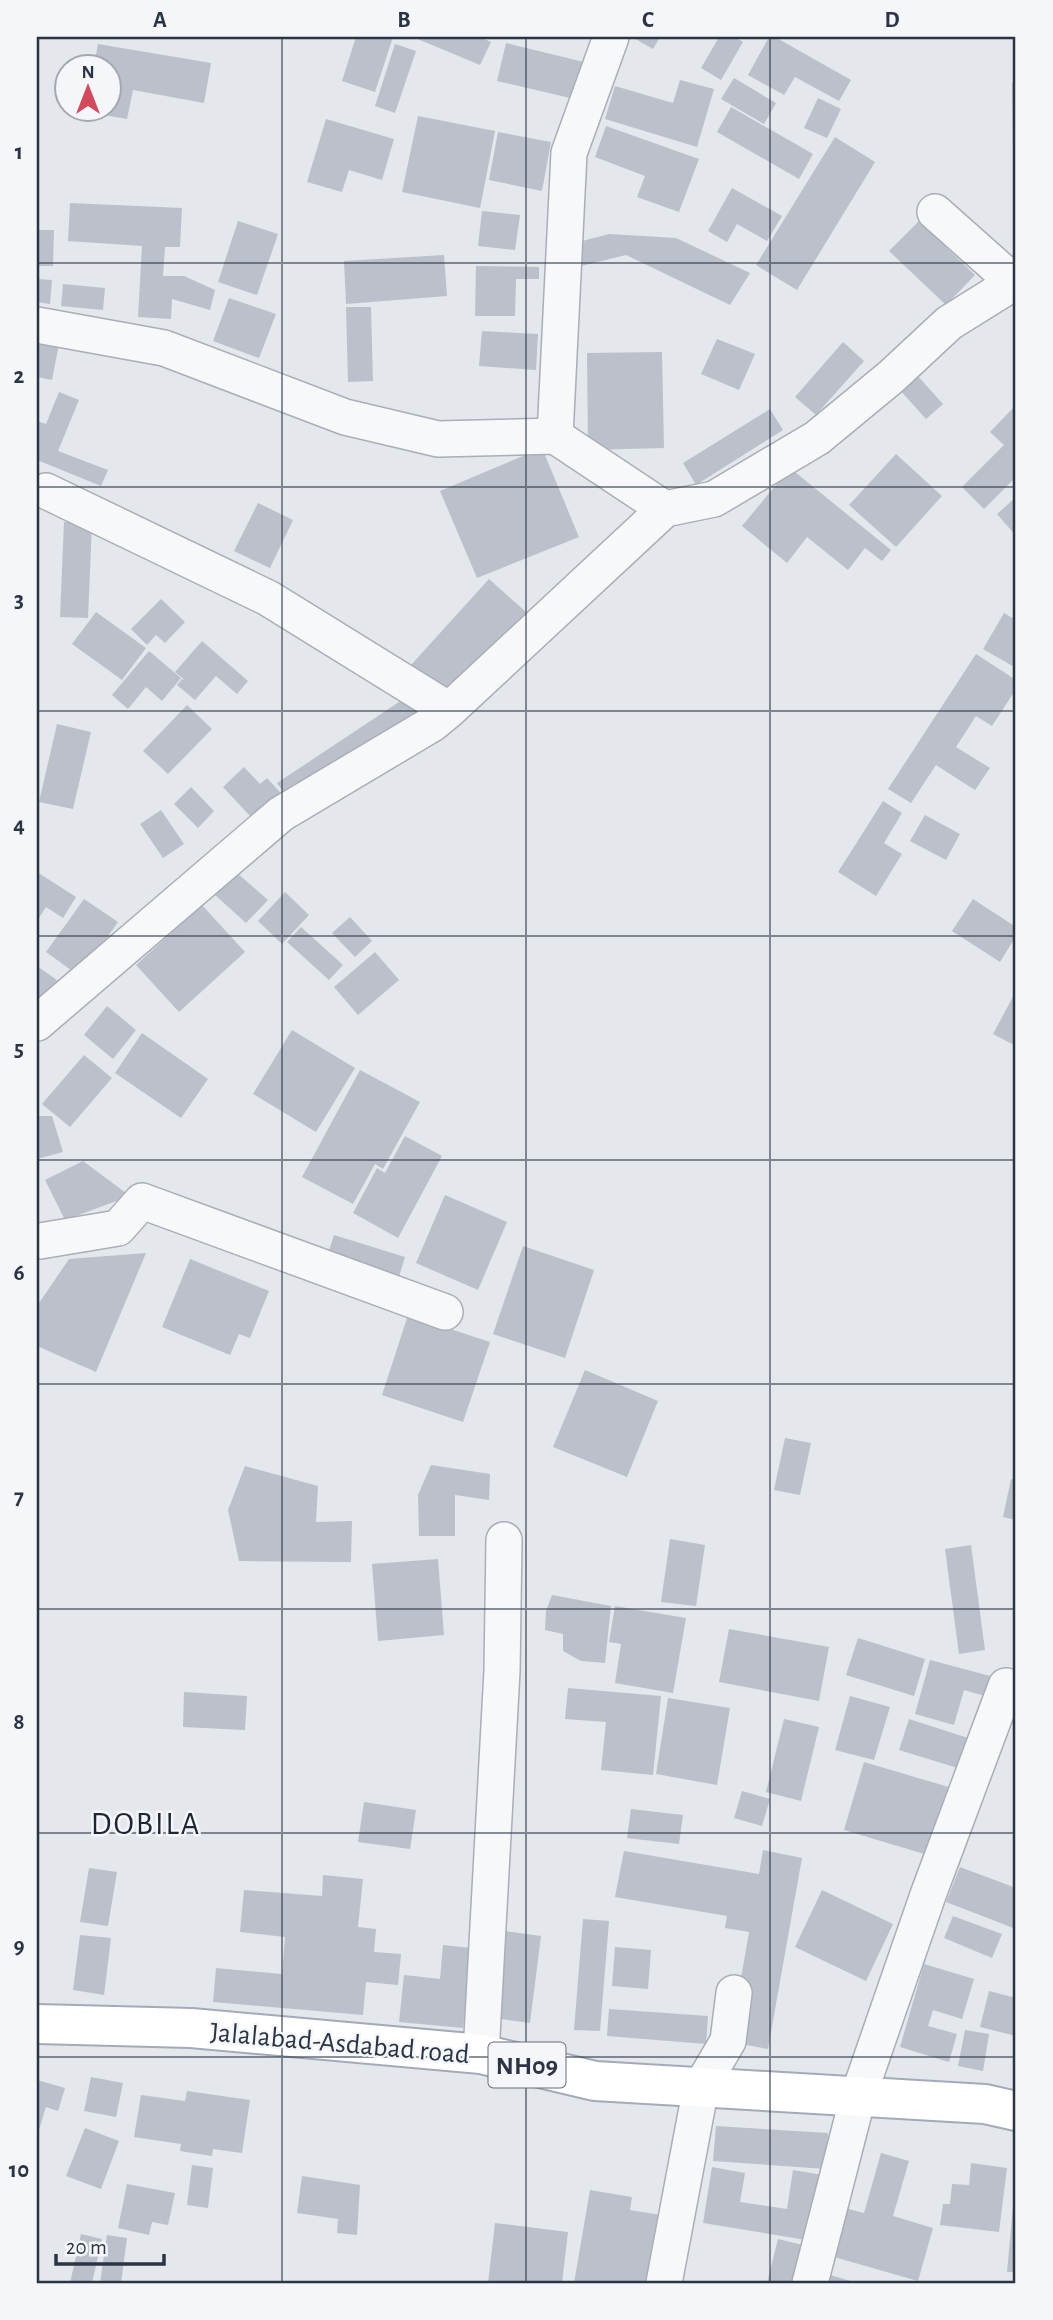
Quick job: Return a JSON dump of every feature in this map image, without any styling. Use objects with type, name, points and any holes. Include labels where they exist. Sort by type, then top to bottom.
[{"type":"main road","name":"Jalalabad-Asdabad road","points":[[37,2024],[191,2028],[481,2054],[594,2081],[985,2104],[1016,2111]]},
{"type":"street","points":[[555,436],[569,153],[611,37]]},
{"type":"street","points":[[37,1023],[281,814],[432,724],[665,509],[713,499],[817,438],[891,377],[949,323],[1015,282],[935,212]]},
{"type":"street","points":[[37,325],[164,348],[345,417],[438,439],[555,436],[665,509]]},
{"type":"street","points":[[46,491],[268,598],[449,710]]},
{"type":"street","points":[[38,1240],[118,1228],[142,1201],[445,1312]]},
{"type":"street","points":[[481,2054],[502,1671],[505,1540]]},
{"type":"street","points":[[810,2283],[858,2097],[928,1895],[1006,1686]]},
{"type":"street","points":[[663,2283],[701,2087],[728,2040],[734,1993]]},
{"type":"building","points":[[356,37],[393,37],[375,92],[342,81]]},
{"type":"building","points":[[413,37],[480,37],[491,42],[480,65]]},
{"type":"building","points":[[632,37],[660,37],[653,49]]},
{"type":"building","points":[[719,37],[735,37],[743,42],[721,80],[701,68]]},
{"type":"building","points":[[769,37],[775,37],[851,80],[839,101],[795,77],[784,95],[748,75]]},
{"type":"building","points":[[506,43],[592,64],[583,101],[497,81]]},
{"type":"building","points":[[98,44],[211,63],[204,103],[133,90],[127,119],[122,118],[122,52],[97,52]]},
{"type":"building","points":[[395,44],[416,51],[395,113],[375,106]]},
{"type":"building","points":[[734,78],[776,103],[764,124],[721,99]]},
{"type":"building","points":[[680,80],[714,89],[697,147],[605,119],[615,86],[673,103]]},
{"type":"building","points":[[1012,83],[1016,83],[1016,147],[1013,147]]},
{"type":"building","points":[[818,98],[841,109],[827,138],[804,128]]},
{"type":"building","points":[[731,107],[813,154],[799,179],[717,132]]},
{"type":"building","points":[[418,116],[495,131],[480,208],[402,192]]},
{"type":"building","points":[[326,119],[394,139],[382,180],[349,170],[342,192],[307,182]]},
{"type":"building","points":[[606,126],[699,159],[679,212],[637,197],[645,176],[595,157]]},
{"type":"building","points":[[498,132],[551,142],[542,191],[489,180]]},
{"type":"building","points":[[835,137],[875,162],[797,290],[756,265]]},
{"type":"building","points":[[732,188],[782,216],[767,241],[737,224],[727,242],[708,231]]},
{"type":"building","points":[[70,203],[182,208],[180,247],[165,247],[163,276],[184,276],[215,290],[210,310],[172,299],[171,319],[138,317],[142,246],[68,241]]},
{"type":"building","points":[[482,211],[520,215],[515,250],[478,246]]},
{"type":"building","points":[[238,221],[278,234],[257,295],[218,282]]},
{"type":"building","points":[[919,221],[975,275],[946,305],[889,251]]},
{"type":"building","points":[[37,230],[54,230],[53,266],[37,266]]},
{"type":"building","points":[[609,234],[676,238],[750,273],[730,305],[626,255],[577,267],[571,244]]},
{"type":"building","points":[[444,255],[447,296],[346,304],[344,261]]},
{"type":"building","points":[[476,266],[539,267],[539,279],[516,279],[515,316],[475,316]]},
{"type":"building","points":[[37,279],[52,280],[50,304],[37,302]]},
{"type":"building","points":[[63,284],[105,288],[103,310],[61,306]]},
{"type":"building","points":[[229,298],[276,314],[259,358],[213,341]]},
{"type":"building","points":[[346,307],[371,307],[373,381],[348,382]]},
{"type":"building","points":[[482,331],[538,334],[536,370],[479,366]]},
{"type":"building","points":[[37,334],[60,339],[52,380],[37,377]]},
{"type":"building","points":[[717,339],[755,354],[739,390],[701,374]]},
{"type":"building","points":[[843,342],[864,361],[816,415],[795,397]]},
{"type":"building","points":[[662,352],[664,448],[588,450],[587,353]]},
{"type":"building","points":[[916,374],[943,404],[926,419],[899,389]]},
{"type":"building","points":[[59,392],[79,400],[58,451],[108,470],[101,486],[37,460],[37,421],[46,424]]},
{"type":"building","points":[[1016,405],[1016,477],[984,509],[962,487],[1004,445],[990,432]]},
{"type":"building","points":[[770,409],[783,430],[696,485],[683,463]]},
{"type":"building","points":[[542,448],[579,537],[477,578],[440,491]]},
{"type":"building","points":[[896,454],[942,496],[896,547],[849,505]]},
{"type":"building","points":[[790,468],[891,550],[882,561],[865,548],[848,570],[807,537],[787,563],[742,526]]},
{"type":"building","points":[[1016,497],[1016,536],[997,514]]},
{"type":"building","points":[[258,503],[293,520],[270,568],[234,551]]},
{"type":"building","points":[[64,522],[92,523],[88,618],[60,617]]},
{"type":"building","points":[[489,579],[526,612],[449,698],[411,665]]},
{"type":"building","points":[[161,599],[185,622],[165,643],[156,635],[147,645],[131,629]]},
{"type":"building","points":[[96,612],[146,648],[122,680],[72,644]]},
{"type":"building","points":[[1004,613],[1016,620],[1016,668],[983,649]]},
{"type":"building","points":[[202,641],[248,681],[237,694],[216,676],[195,700],[177,685],[182,679],[186,681],[175,672]]},
{"type":"building","points":[[149,651],[181,678],[162,701],[146,687],[128,709],[112,695]]},
{"type":"building","points":[[976,654],[1016,680],[1016,689],[992,726],[976,716],[956,747],[990,768],[975,790],[936,765],[911,803],[888,789]]},
{"type":"building","points":[[414,692],[428,712],[291,803],[277,783]]},
{"type":"building","points":[[187,705],[212,729],[168,774],[143,751]]},
{"type":"building","points":[[57,724],[91,732],[73,809],[39,802]]},
{"type":"building","points":[[244,767],[260,784],[267,778],[289,802],[261,828],[223,787]]},
{"type":"building","points":[[191,787],[214,811],[198,828],[174,804]]},
{"type":"building","points":[[883,801],[902,813],[884,843],[902,854],[876,896],[838,872]]},
{"type":"building","points":[[161,810],[184,844],[163,858],[140,824]]},
{"type":"building","points":[[925,815],[960,834],[946,860],[910,841]]},
{"type":"building","points":[[37,872],[76,897],[63,918],[46,907],[37,921]]},
{"type":"building","points":[[236,872],[268,900],[246,923],[215,895]]},
{"type":"building","points":[[285,892],[309,915],[282,944],[258,921]]},
{"type":"building","points":[[84,899],[118,922],[101,946],[85,980],[46,952]]},
{"type":"building","points":[[973,899],[1016,927],[1016,936],[1000,962],[952,931]]},
{"type":"building","points":[[202,905],[245,952],[179,1012],[136,965]]},
{"type":"building","points":[[350,917],[372,941],[355,957],[332,933]]},
{"type":"building","points":[[301,927],[343,965],[329,980],[287,942]]},
{"type":"building","points":[[375,952],[399,980],[358,1015],[334,987]]},
{"type":"building","points":[[37,966],[57,980],[37,1009]]},
{"type":"building","points":[[1016,991],[1016,1046],[993,1034]]},
{"type":"building","points":[[107,1006],[136,1030],[113,1059],[84,1035]]},
{"type":"building","points":[[292,1030],[355,1068],[316,1132],[253,1094]]},
{"type":"building","points":[[142,1033],[208,1079],[181,1118],[115,1073]]},
{"type":"building","points":[[84,1055],[112,1078],[70,1127],[42,1104]]},
{"type":"building","points":[[360,1070],[420,1102],[383,1169],[375,1164],[353,1204],[302,1177]]},
{"type":"building","points":[[37,1116],[52,1116],[63,1152],[37,1159]]},
{"type":"building","points":[[405,1136],[442,1156],[398,1238],[353,1213],[377,1168],[385,1173]]},
{"type":"building","points":[[83,1161],[130,1196],[65,1220],[45,1180]]},
{"type":"building","points":[[445,1195],[507,1222],[478,1290],[416,1263]]},
{"type":"building","points":[[334,1235],[405,1257],[398,1280],[327,1257]]},
{"type":"building","points":[[523,1246],[594,1270],[565,1358],[493,1334]]},
{"type":"building","points":[[146,1253],[96,1372],[37,1346],[37,1306],[69,1259]]},
{"type":"building","points":[[190,1259],[269,1291],[250,1338],[239,1334],[230,1355],[162,1327]]},
{"type":"building","points":[[408,1315],[490,1342],[463,1422],[382,1395]]},
{"type":"building","points":[[585,1370],[658,1401],[627,1477],[553,1447]]},
{"type":"building","points":[[785,1438],[811,1443],[800,1495],[774,1490]]},
{"type":"building","points":[[431,1465],[490,1474],[489,1500],[455,1495],[455,1536],[419,1536],[418,1495]]},
{"type":"building","points":[[245,1466],[318,1486],[316,1522],[352,1521],[351,1562],[239,1561],[228,1510]]},
{"type":"building","points":[[1011,1479],[1016,1480],[1016,1520],[1003,1517]]},
{"type":"building","points":[[670,1539],[705,1545],[696,1606],[661,1602]]},
{"type":"building","points":[[971,1545],[985,1650],[959,1654],[945,1549]]},
{"type":"building","points":[[438,1559],[444,1635],[378,1641],[372,1564]]},
{"type":"building","points":[[552,1595],[611,1606],[605,1663],[581,1661],[563,1651],[563,1634],[545,1630],[546,1611]]},
{"type":"building","points":[[615,1606],[686,1618],[673,1693],[615,1683],[621,1644],[609,1642]]},
{"type":"building","points":[[729,1629],[829,1647],[819,1701],[719,1682]]},
{"type":"building","points":[[858,1638],[925,1659],[914,1696],[846,1675]]},
{"type":"building","points":[[930,1660],[998,1678],[992,1698],[964,1690],[954,1725],[915,1714]]},
{"type":"building","points":[[568,1688],[661,1696],[653,1775],[601,1770],[606,1722],[565,1719]]},
{"type":"building","points":[[184,1692],[247,1696],[245,1730],[183,1727]]},
{"type":"building","points":[[850,1696],[890,1707],[874,1760],[835,1750]]},
{"type":"building","points":[[668,1698],[730,1708],[717,1785],[656,1774]]},
{"type":"building","points":[[784,1719],[819,1727],[801,1801],[766,1792]]},
{"type":"building","points":[[909,1719],[971,1739],[961,1769],[899,1750]]},
{"type":"building","points":[[864,1762],[952,1788],[931,1856],[844,1830]]},
{"type":"building","points":[[742,1791],[770,1799],[762,1826],[734,1818]]},
{"type":"building","points":[[364,1802],[416,1810],[410,1849],[358,1842]]},
{"type":"building","points":[[631,1809],[683,1815],[679,1844],[627,1838]]},
{"type":"building","points":[[763,1850],[802,1858],[768,2049],[730,2042],[749,1932],[725,1928],[727,1916],[615,1897],[624,1851],[759,1874]]},
{"type":"building","points":[[960,1867],[1016,1888],[1016,1929],[946,1902]]},
{"type":"building","points":[[89,1868],[117,1872],[108,1926],[80,1922]]},
{"type":"building","points":[[323,1875],[363,1879],[358,1927],[376,1929],[374,1952],[401,1954],[398,1985],[366,1982],[363,2015],[213,2002],[216,1968],[282,1974],[285,1937],[240,1932],[244,1890],[322,1896]]},
{"type":"building","points":[[822,1890],[893,1924],[866,1981],[795,1947]]},
{"type":"building","points":[[953,1916],[1002,1934],[992,1958],[944,1938]]},
{"type":"building","points":[[583,1919],[609,1921],[600,2031],[574,2030]]},
{"type":"building","points":[[505,1931],[541,1936],[530,2023],[494,2018]]},
{"type":"building","points":[[80,1935],[111,1938],[104,1995],[73,1990]]},
{"type":"building","points":[[443,1945],[471,1948],[463,2028],[399,2022],[404,1975],[440,1979]]},
{"type":"building","points":[[615,1947],[651,1950],[648,1989],[612,1986]]},
{"type":"building","points":[[924,1964],[974,1979],[962,2019],[933,2010],[928,2026],[957,2034],[949,2062],[900,2047]]},
{"type":"building","points":[[989,1991],[1016,1998],[1016,2036],[980,2027]]},
{"type":"building","points":[[609,2009],[708,2016],[706,2044],[607,2036]]},
{"type":"building","points":[[965,2030],[989,2034],[983,2071],[958,2066]]},
{"type":"building","points":[[91,2077],[123,2083],[116,2117],[84,2111]]},
{"type":"building","points":[[37,2080],[65,2088],[58,2111],[46,2107],[37,2136]]},
{"type":"building","points":[[187,2091],[250,2100],[242,2153],[213,2149],[212,2156],[180,2151],[181,2144],[134,2137],[141,2095],[185,2101]]},
{"type":"building","points":[[716,2126],[828,2133],[826,2169],[713,2161]]},
{"type":"building","points":[[85,2128],[119,2141],[101,2189],[66,2176]]},
{"type":"building","points":[[881,2153],[909,2161],[893,2216],[933,2228],[918,2281],[827,2255],[841,2207],[864,2213]]},
{"type":"building","points":[[971,2163],[1007,2168],[999,2232],[940,2225],[943,2204],[950,2204],[952,2184],[969,2185]]},
{"type":"building","points":[[192,2165],[213,2168],[208,2208],[187,2205]]},
{"type":"building","points":[[712,2167],[745,2173],[740,2202],[787,2209],[793,2170],[823,2175],[812,2241],[703,2223]]},
{"type":"building","points":[[302,2176],[360,2185],[357,2235],[337,2233],[338,2219],[297,2213]]},
{"type":"building","points":[[127,2184],[175,2193],[168,2225],[152,2222],[149,2235],[118,2228]]},
{"type":"building","points":[[590,2190],[632,2197],[630,2210],[667,2216],[656,2283],[574,2283]]},
{"type":"building","points":[[1014,2195],[1016,2272],[1007,2272]]},
{"type":"building","points":[[495,2223],[568,2232],[562,2283],[488,2283]]},
{"type":"building","points":[[81,2234],[102,2239],[92,2283],[70,2283]]},
{"type":"building","points":[[107,2235],[127,2238],[121,2283],[100,2283]]},
{"type":"building","points":[[778,2239],[807,2246],[798,2283],[767,2283]]},
{"type":"building","points":[[827,2274],[857,2283],[824,2283]]},
{"type":"district","name":"DOBILA","points":[[146,1823]]}]
